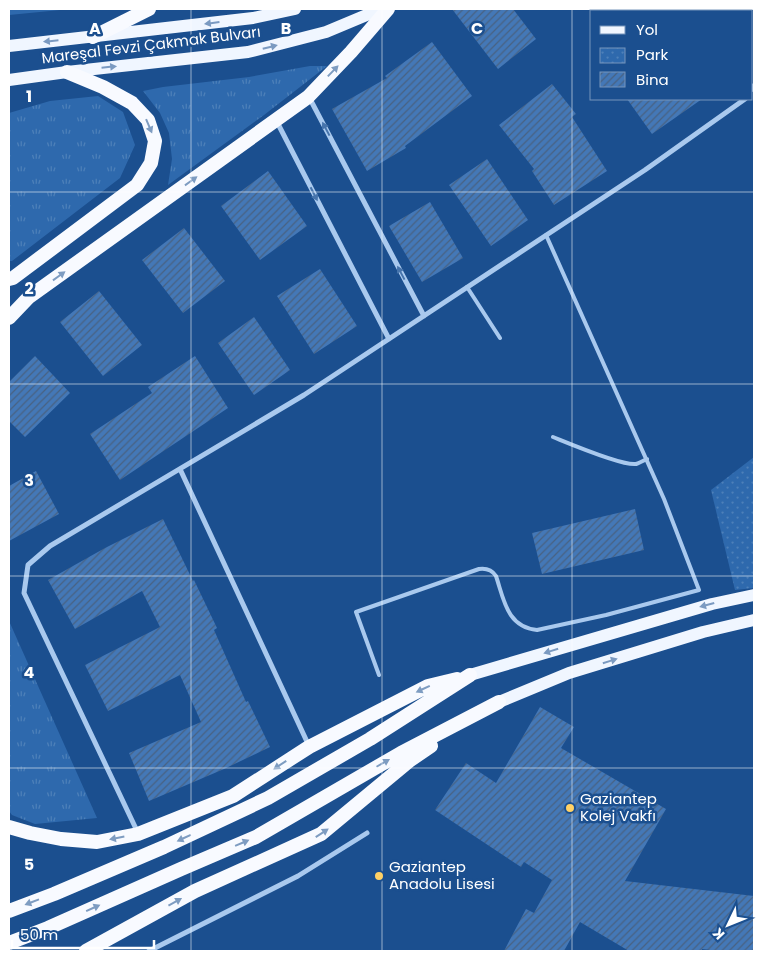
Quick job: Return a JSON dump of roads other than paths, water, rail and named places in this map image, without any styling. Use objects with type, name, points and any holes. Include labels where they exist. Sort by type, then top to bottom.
[{"type":"highway","points":[[93,37],[149,9]]},
{"type":"highway","points":[[9,318],[28,298],[308,97],[351,52],[388,9]]},
{"type":"highway","points":[[9,279],[13,278],[137,185],[151,163],[155,141],[148,120],[132,103],[103,86],[67,72]]},
{"type":"highway","points":[[9,827],[61,839],[97,842],[138,834],[233,796],[309,747],[428,686],[470,675]]},
{"type":"highway","points":[[9,911],[164,847],[268,798],[370,740],[470,675]]},
{"type":"highway","points":[[9,944],[256,837],[401,753],[499,702]]},
{"type":"highway","points":[[86,951],[195,892],[321,834],[409,761],[499,702]]},
{"type":"main road","name":"Mareşal Fevzi Çakmak Bulvarı","points":[[9,46],[253,18],[295,9]]},
{"type":"main road","name":"Mareşal Fevzi Çakmak Bulvarı","points":[[9,80],[248,52],[326,32],[381,9]]},
{"type":"main road","points":[[470,675],[712,604],[754,596]]},
{"type":"main road","points":[[499,702],[570,673],[703,632],[754,620]]},
{"type":"street","points":[[308,97],[424,316]]},
{"type":"street","points":[[138,834],[24,593],[28,565],[50,546],[304,395],[645,170],[743,100]]},
{"type":"street","points":[[276,120],[389,339]]},
{"type":"street","points":[[180,469],[309,747]]},
{"type":"street","points":[[149,951],[298,876],[367,833]]},
{"type":"lane","points":[[379,675],[356,612],[479,569],[490,570],[496,576],[509,614],[513,619],[523,627],[537,630],[606,616],[700,590],[664,498],[546,235]]},
{"type":"lane","points":[[467,287],[500,338]]},
{"type":"lane","points":[[553,437],[627,464],[635,464],[647,459]]},
{"type":"place","name":"Gaziantep Kolej Vakfı","points":[[570,808]]},
{"type":"place","name":"Gaziantep Anadolu Lisesi","points":[[379,876]]}]
